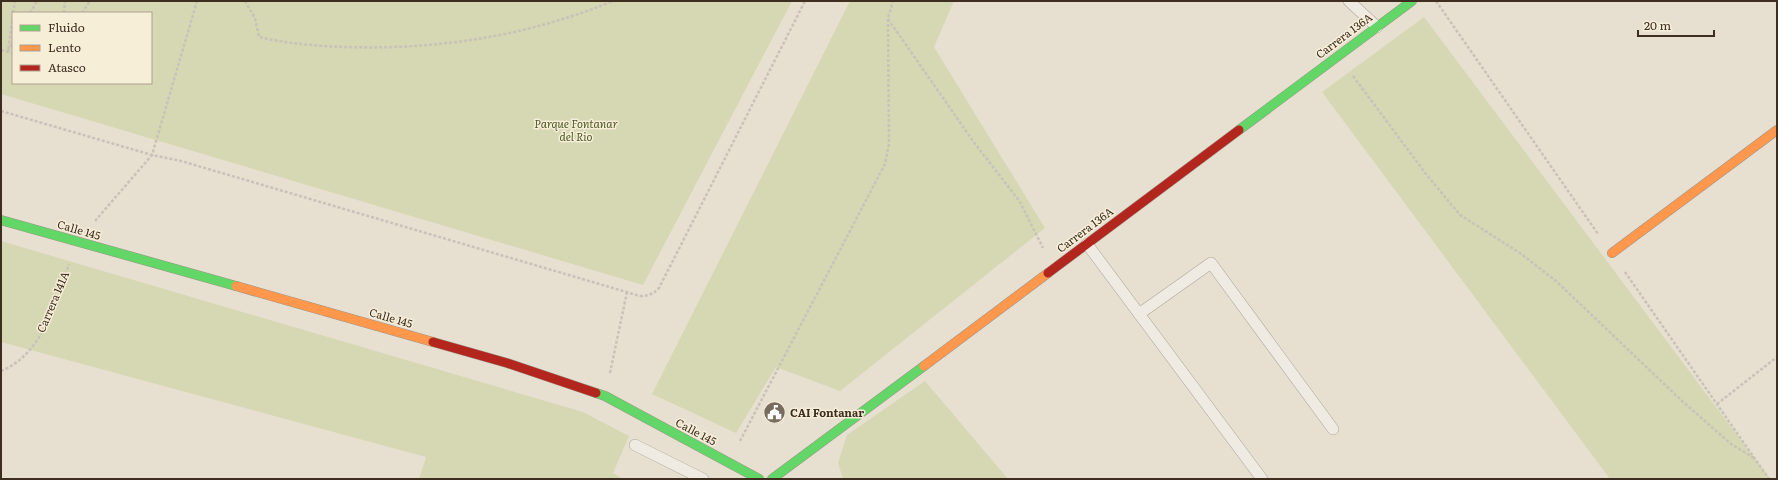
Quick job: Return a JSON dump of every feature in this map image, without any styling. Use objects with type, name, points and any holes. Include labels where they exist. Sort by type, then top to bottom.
[{"type":"street","name":"Carrera 136A","points":[[772,479],[1412,1]]},
{"type":"street","points":[[1612,253],[1777,130]]},
{"type":"street","name":"Calle 145","points":[[1,220],[507,362],[605,396],[759,479]]},
{"type":"lane","points":[[1349,1],[1378,27]]},
{"type":"lane","points":[[1087,244],[1262,479]]},
{"type":"lane","points":[[1139,314],[1211,262],[1333,429]]},
{"type":"lane","points":[[635,445],[703,479]]},
{"type":"path","points":[[13,12],[15,1]]},
{"type":"path","points":[[31,12],[37,1]]},
{"type":"path","points":[[64,1],[64,12]]},
{"type":"path","points":[[83,12],[90,1]]},
{"type":"path","points":[[77,242],[152,155],[197,1]]},
{"type":"path","points":[[245,1],[255,18],[260,37],[321,46],[377,48],[436,45],[486,38],[542,25],[613,1]]},
{"type":"path","points":[[1,111],[627,292],[647,296],[654,293],[659,288],[805,1]]},
{"type":"path","points":[[729,463],[885,164],[889,144],[888,18],[893,1]]},
{"type":"path","points":[[888,18],[973,141],[1020,202],[1054,269]]},
{"type":"path","points":[[8,52],[12,22]]},
{"type":"path","points":[[8,52],[12,44]]},
{"type":"path","points":[[1,50],[12,53]]},
{"type":"path","points":[[1338,56],[1426,174],[1460,215],[1520,254],[1556,281],[1687,405],[1731,444],[1754,458]]},
{"type":"path","name":"Carrera 141A","points":[[1,371],[14,366],[28,352],[45,329],[77,242]]},
{"type":"path","points":[[605,396],[627,292]]},
{"type":"path","points":[[1716,404],[1777,357]]},
{"type":"green space","name":"Parque Fontanar del Rio","points":[[1,1],[792,1],[643,285],[1,94]]},
{"type":"green space","points":[[850,1],[954,1],[934,47],[1045,228],[840,391],[776,367],[736,433],[652,394]]},
{"type":"green space","points":[[1424,17],[1770,479],[1610,479],[1322,92]]},
{"type":"green space","points":[[1,241],[583,412],[629,436],[613,473],[623,479],[419,479],[426,457],[1,342]]},
{"type":"green space","points":[[925,381],[1008,479],[843,479],[838,463],[847,435]]},
{"type":"traffic: fast","points":[[1239,130],[1412,1]]},
{"type":"traffic: fast","points":[[1,220],[236,286]]},
{"type":"traffic: fast","points":[[772,479],[924,366]]},
{"type":"traffic: fast","points":[[596,393],[605,396],[759,479]]},
{"type":"traffic: slow","points":[[1612,253],[1777,130]]},
{"type":"traffic: slow","points":[[924,366],[1048,273]]},
{"type":"traffic: slow","points":[[236,286],[433,342]]},
{"type":"traffic: jam","points":[[1048,273],[1239,130]]},
{"type":"traffic: jam","points":[[433,342],[507,363],[596,393]]},
{"type":"place","name":"CAI Fontanar","points":[[774,413]]}]
